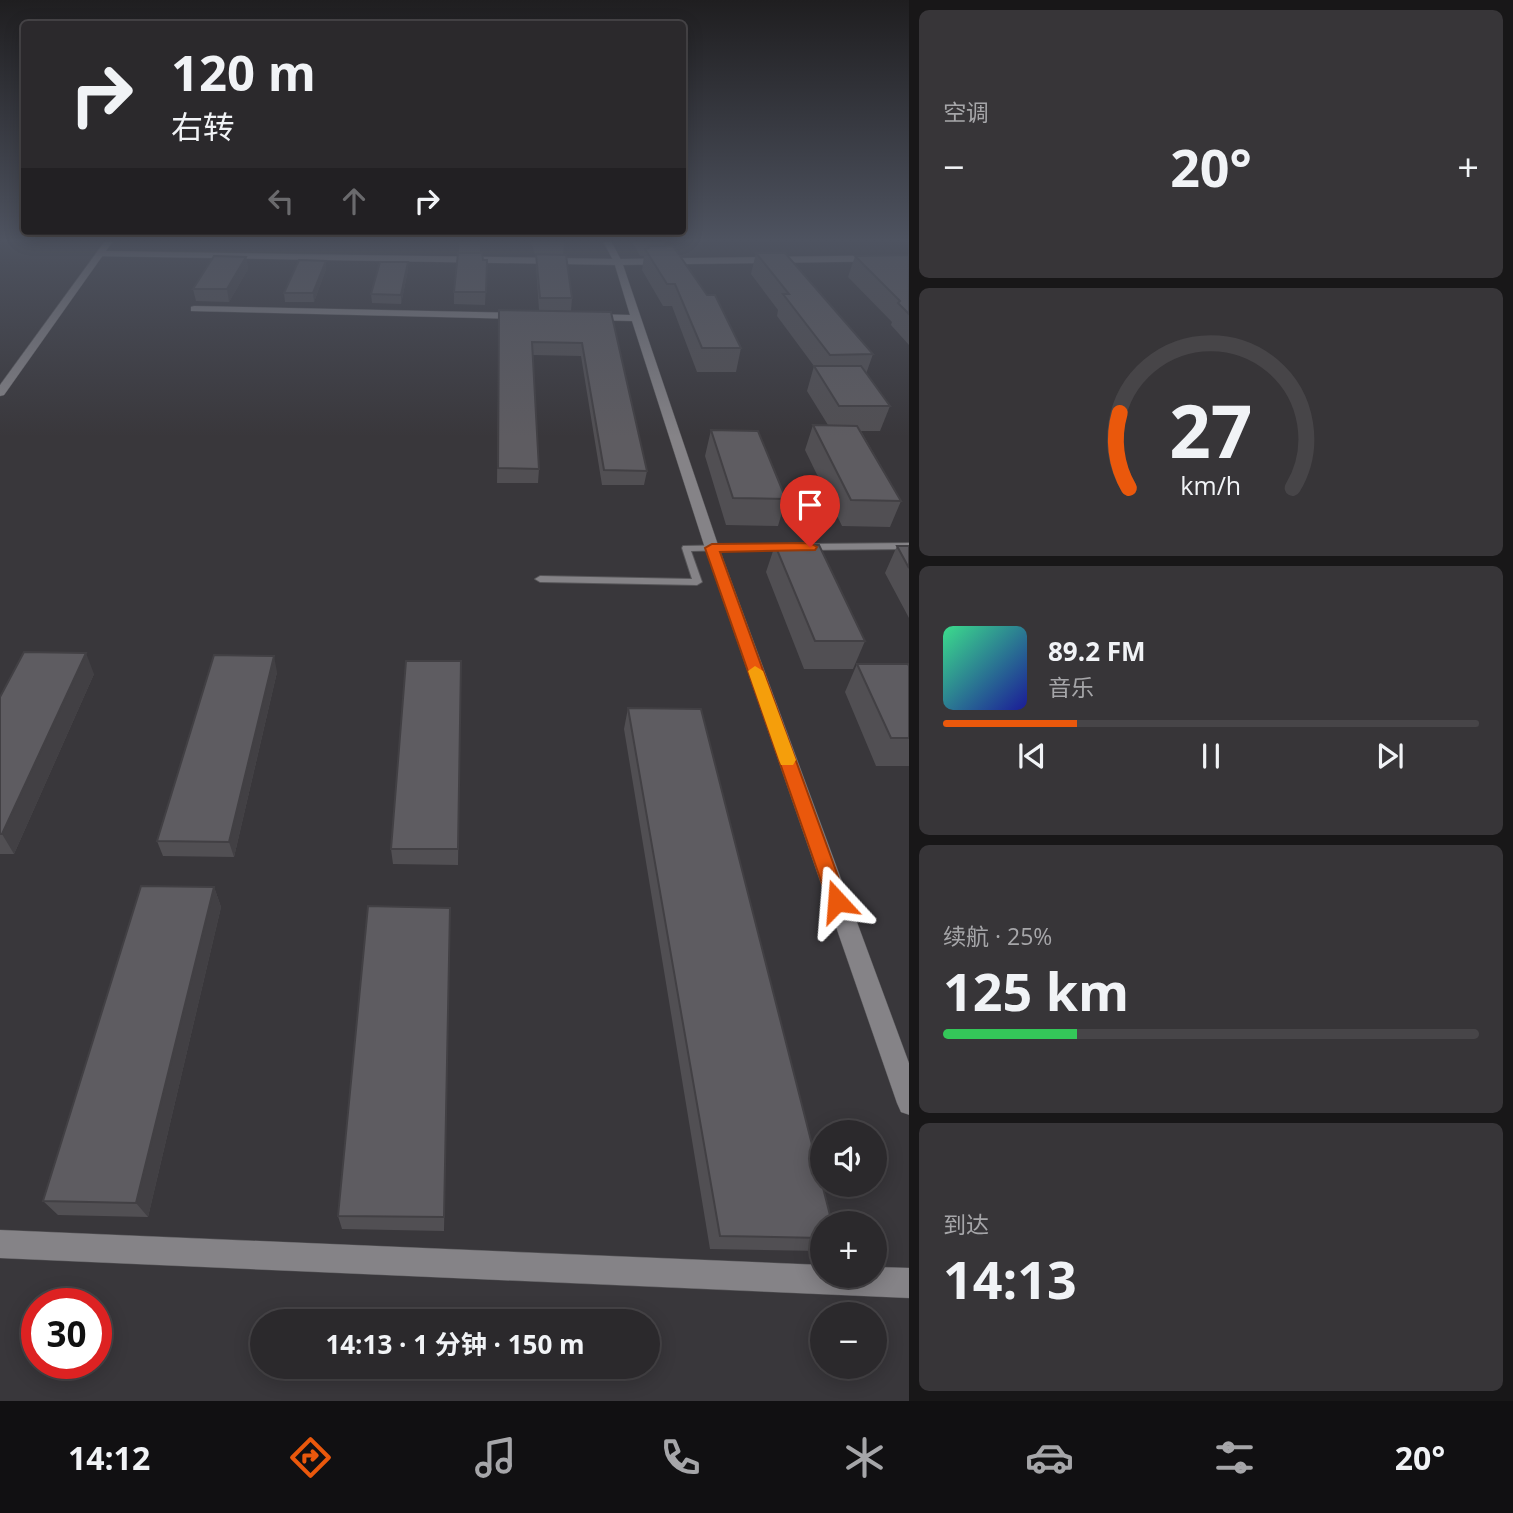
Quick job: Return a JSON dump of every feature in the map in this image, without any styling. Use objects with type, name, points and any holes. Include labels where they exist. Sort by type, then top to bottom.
[{"type":"street","points":[[0,393],[62,306]]},
{"type":"street","points":[[632,306],[712,548],[909,1103]]},
{"type":"street","points":[[194,309],[540,316]]},
{"type":"street","points":[[581,317],[636,318]]},
{"type":"street","points":[[0,1244],[909,1283]]},
{"type":"lane","points":[[540,579],[697,582],[687,548],[909,546]]},
{"type":"building","points":[[684,306],[721,306],[741,348],[702,348]]},
{"type":"building","points":[[793,306],[832,306],[873,354],[830,355]]},
{"type":"building","points":[[499,310],[611,312],[647,471],[604,470],[582,343],[532,342],[539,469],[498,468]]},
{"type":"building","points":[[814,366],[861,366],[890,406],[839,406]]},
{"type":"building","points":[[813,425],[857,426],[901,501],[851,500]]},
{"type":"building","points":[[711,430],[758,431],[786,499],[733,498]]},
{"type":"building","points":[[775,545],[819,545],[865,641],[815,641]]},
{"type":"building","points":[[897,546],[909,546],[909,568]]},
{"type":"building","points":[[24,652],[86,653],[0,834],[0,697]]},
{"type":"building","points":[[214,655],[274,656],[229,842],[157,841]]},
{"type":"building","points":[[406,661],[461,661],[458,849],[391,849]]},
{"type":"building","points":[[857,664],[908,664],[909,738],[891,738]]},
{"type":"building","points":[[628,708],[701,709],[810,1137],[810,1197],[825,1197],[829,1211],[810,1211],[810,1238],[720,1236]]},
{"type":"building","points":[[141,886],[214,887],[136,1203],[43,1201]]},
{"type":"building","points":[[368,906],[450,908],[444,1217],[338,1216]]},
{"type":"slow traffic","points":[[755,671],[787,760]]},
{"type":"route","points":[[810,547],[712,548],[837,901]]}]
